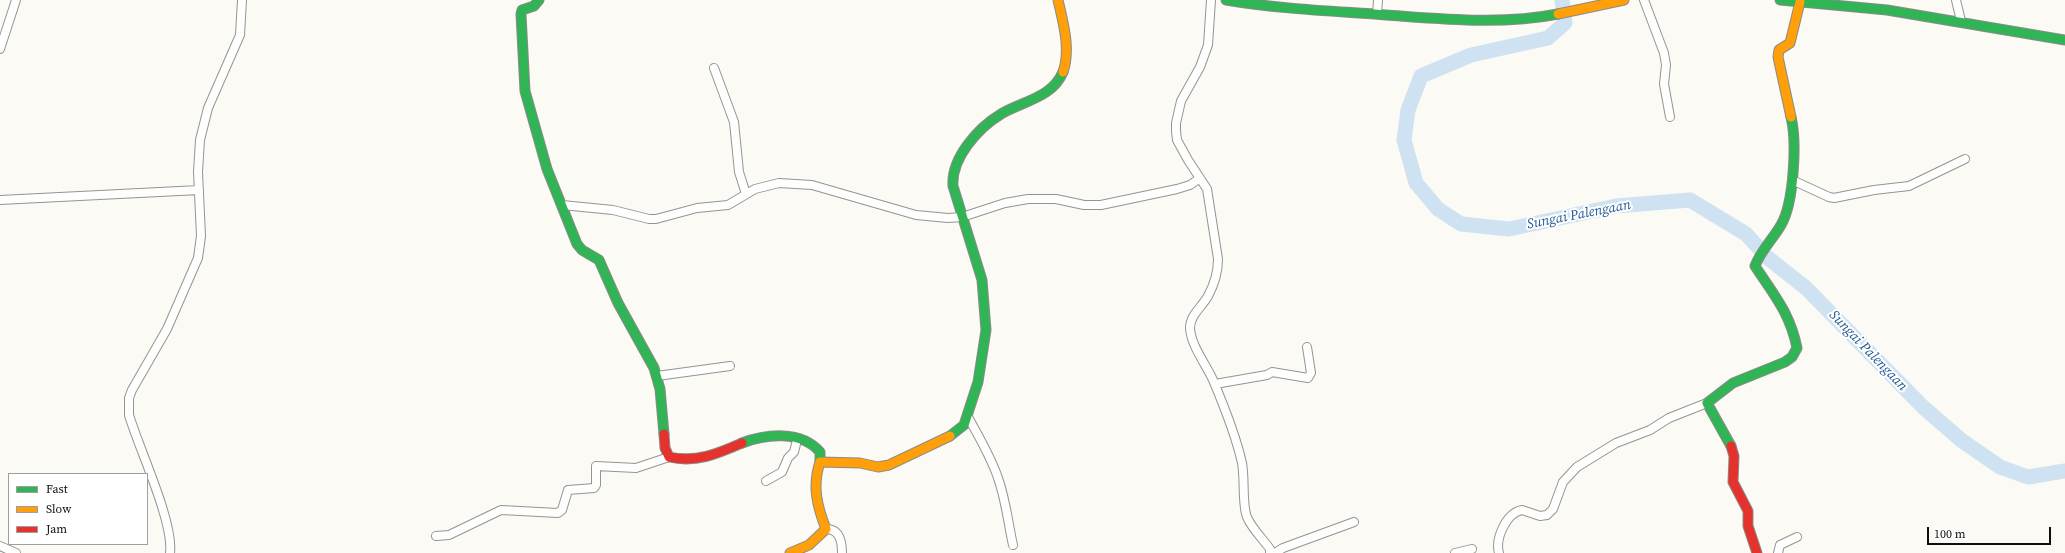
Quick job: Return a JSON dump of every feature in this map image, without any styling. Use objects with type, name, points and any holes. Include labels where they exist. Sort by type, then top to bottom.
[{"type":"street","points":[[0,49],[16,0]]},
{"type":"street","points":[[170,553],[168,528],[132,426],[129,406],[132,390],[168,329],[196,266],[201,236],[198,172],[200,140],[208,108],[240,35],[242,0]]},
{"type":"street","points":[[539,0],[534,6],[521,11],[523,84],[542,156],[580,249],[599,260],[618,303],[657,376],[664,444],[669,457]]},
{"type":"street","points":[[820,462],[860,463],[878,467],[889,465],[956,434],[964,425],[968,417],[981,369],[986,330],[982,280],[962,217],[952,179],[954,168],[974,138],[987,126],[1001,115],[1050,91],[1062,77],[1065,69],[1066,53],[1063,19],[1058,0]]},
{"type":"street","points":[[1211,0],[1208,46],[1200,67],[1181,101],[1176,123],[1177,140],[1200,178],[1209,199],[1218,259],[1218,270],[1208,296],[1194,316],[1190,327],[1192,337],[1215,384],[1242,463],[1245,483],[1244,509],[1246,517],[1270,549],[1270,553]]},
{"type":"street","points":[[1226,0],[1255,5],[1289,4],[1377,14],[1488,20],[1551,16],[1624,0]]},
{"type":"street","points":[[1377,14],[1378,0]]},
{"type":"street","points":[[1644,0],[1664,53],[1666,65],[1664,84],[1670,117]]},
{"type":"street","points":[[1780,0],[1800,2],[1813,1],[1887,10],[1961,21],[2065,40]]},
{"type":"street","points":[[1956,0],[1961,21]]},
{"type":"street","points":[[1499,553],[1498,546],[1500,536],[1511,516],[1522,510],[1540,516],[1547,515],[1553,509],[1563,482],[1577,467],[1616,443],[1650,430],[1669,418],[1707,403],[1733,383],[1785,362],[1795,353],[1797,348],[1793,328],[1786,312],[1756,269],[1756,263],[1781,226],[1789,204],[1794,151],[1793,131],[1778,57],[1779,50],[1790,43],[1800,2]]},
{"type":"street","points":[[714,68],[734,122],[739,172],[746,194]]},
{"type":"street","points":[[1792,180],[1834,198],[1874,190],[1909,186],[1965,159]]},
{"type":"street","points":[[562,205],[613,210],[649,220],[697,208],[728,205],[763,186],[779,183],[812,185],[916,215],[933,217],[962,217],[1005,203],[1028,199],[1056,199],[1084,205],[1101,205],[1177,189],[1190,185],[1200,178]]},
{"type":"street","points":[[0,200],[199,190]]},
{"type":"street","points":[[1215,384],[1267,375],[1272,372],[1308,378],[1311,373],[1307,347]]},
{"type":"street","points":[[657,376],[730,366]]},
{"type":"street","points":[[1707,403],[1732,446],[1734,456],[1733,482],[1748,511],[1748,526],[1757,553]]},
{"type":"street","points":[[968,417],[998,478],[1005,501],[1012,545]]},
{"type":"street","points":[[436,536],[449,535],[501,510],[558,513],[562,510],[566,491],[569,489],[594,488],[596,485],[596,466],[636,468],[669,457],[683,460],[705,457],[721,453],[764,436],[772,435],[797,440],[816,446],[820,452],[820,462],[815,477],[814,491],[819,512],[826,529]]},
{"type":"street","points":[[766,481],[782,472],[788,458],[794,452],[797,440]]},
{"type":"street","points":[[1275,553],[1282,548],[1354,522]]},
{"type":"street","points":[[790,553],[809,545],[826,529]]},
{"type":"street","points":[[826,529],[832,530],[840,537],[842,553]]},
{"type":"street","points":[[1778,553],[1780,545],[1797,537]]},
{"type":"street","points":[[0,546],[16,553]]},
{"type":"street","points":[[1455,553],[1472,550]]},
{"type":"waterway","name":"Sungai Palengaan","points":[[1562,0],[1565,23],[1548,38],[1471,55],[1421,76],[1408,110],[1404,140],[1416,183],[1438,209],[1461,224],[1509,229],[1616,206],[1690,200],[1746,234],[1768,258],[1806,288],[1923,407],[1961,440],[2000,467],[2028,477],[2065,471]]},
{"type":"traffic: fast","points":[[539,0],[534,6],[522,10],[521,14],[525,91],[547,169],[577,244],[582,250],[599,260],[618,303],[654,368],[660,389],[664,434]]},
{"type":"traffic: fast","points":[[1226,0],[1266,6],[1472,20],[1516,19],[1558,14]]},
{"type":"traffic: fast","points":[[1780,0],[1887,10],[2065,40]]},
{"type":"traffic: fast","points":[[950,436],[964,425],[978,382],[986,330],[982,280],[953,186],[956,165],[961,155],[975,136],[992,120],[1001,114],[1036,98],[1052,88],[1063,72]]},
{"type":"traffic: fast","points":[[1731,446],[1707,403],[1733,383],[1785,362],[1792,357],[1797,348],[1786,314],[1755,266],[1760,255],[1781,225],[1789,202],[1794,156],[1791,117]]},
{"type":"traffic: fast","points":[[742,443],[772,436],[793,437],[803,440],[820,452],[820,462]]},
{"type":"traffic: slow","points":[[1058,0],[1064,26],[1066,45],[1063,72]]},
{"type":"traffic: slow","points":[[1558,14],[1624,0]]},
{"type":"traffic: slow","points":[[1791,117],[1778,57],[1779,50],[1790,43],[1800,2]]},
{"type":"traffic: slow","points":[[790,553],[809,545],[826,529],[818,504],[816,488],[816,479],[820,462],[860,463],[878,467],[889,465],[950,436]]},
{"type":"traffic: jam","points":[[664,434],[665,448],[669,457],[679,459],[697,458],[715,454],[742,443]]},
{"type":"traffic: jam","points":[[1731,446],[1734,456],[1733,482],[1748,511],[1748,526],[1757,553]]}]
